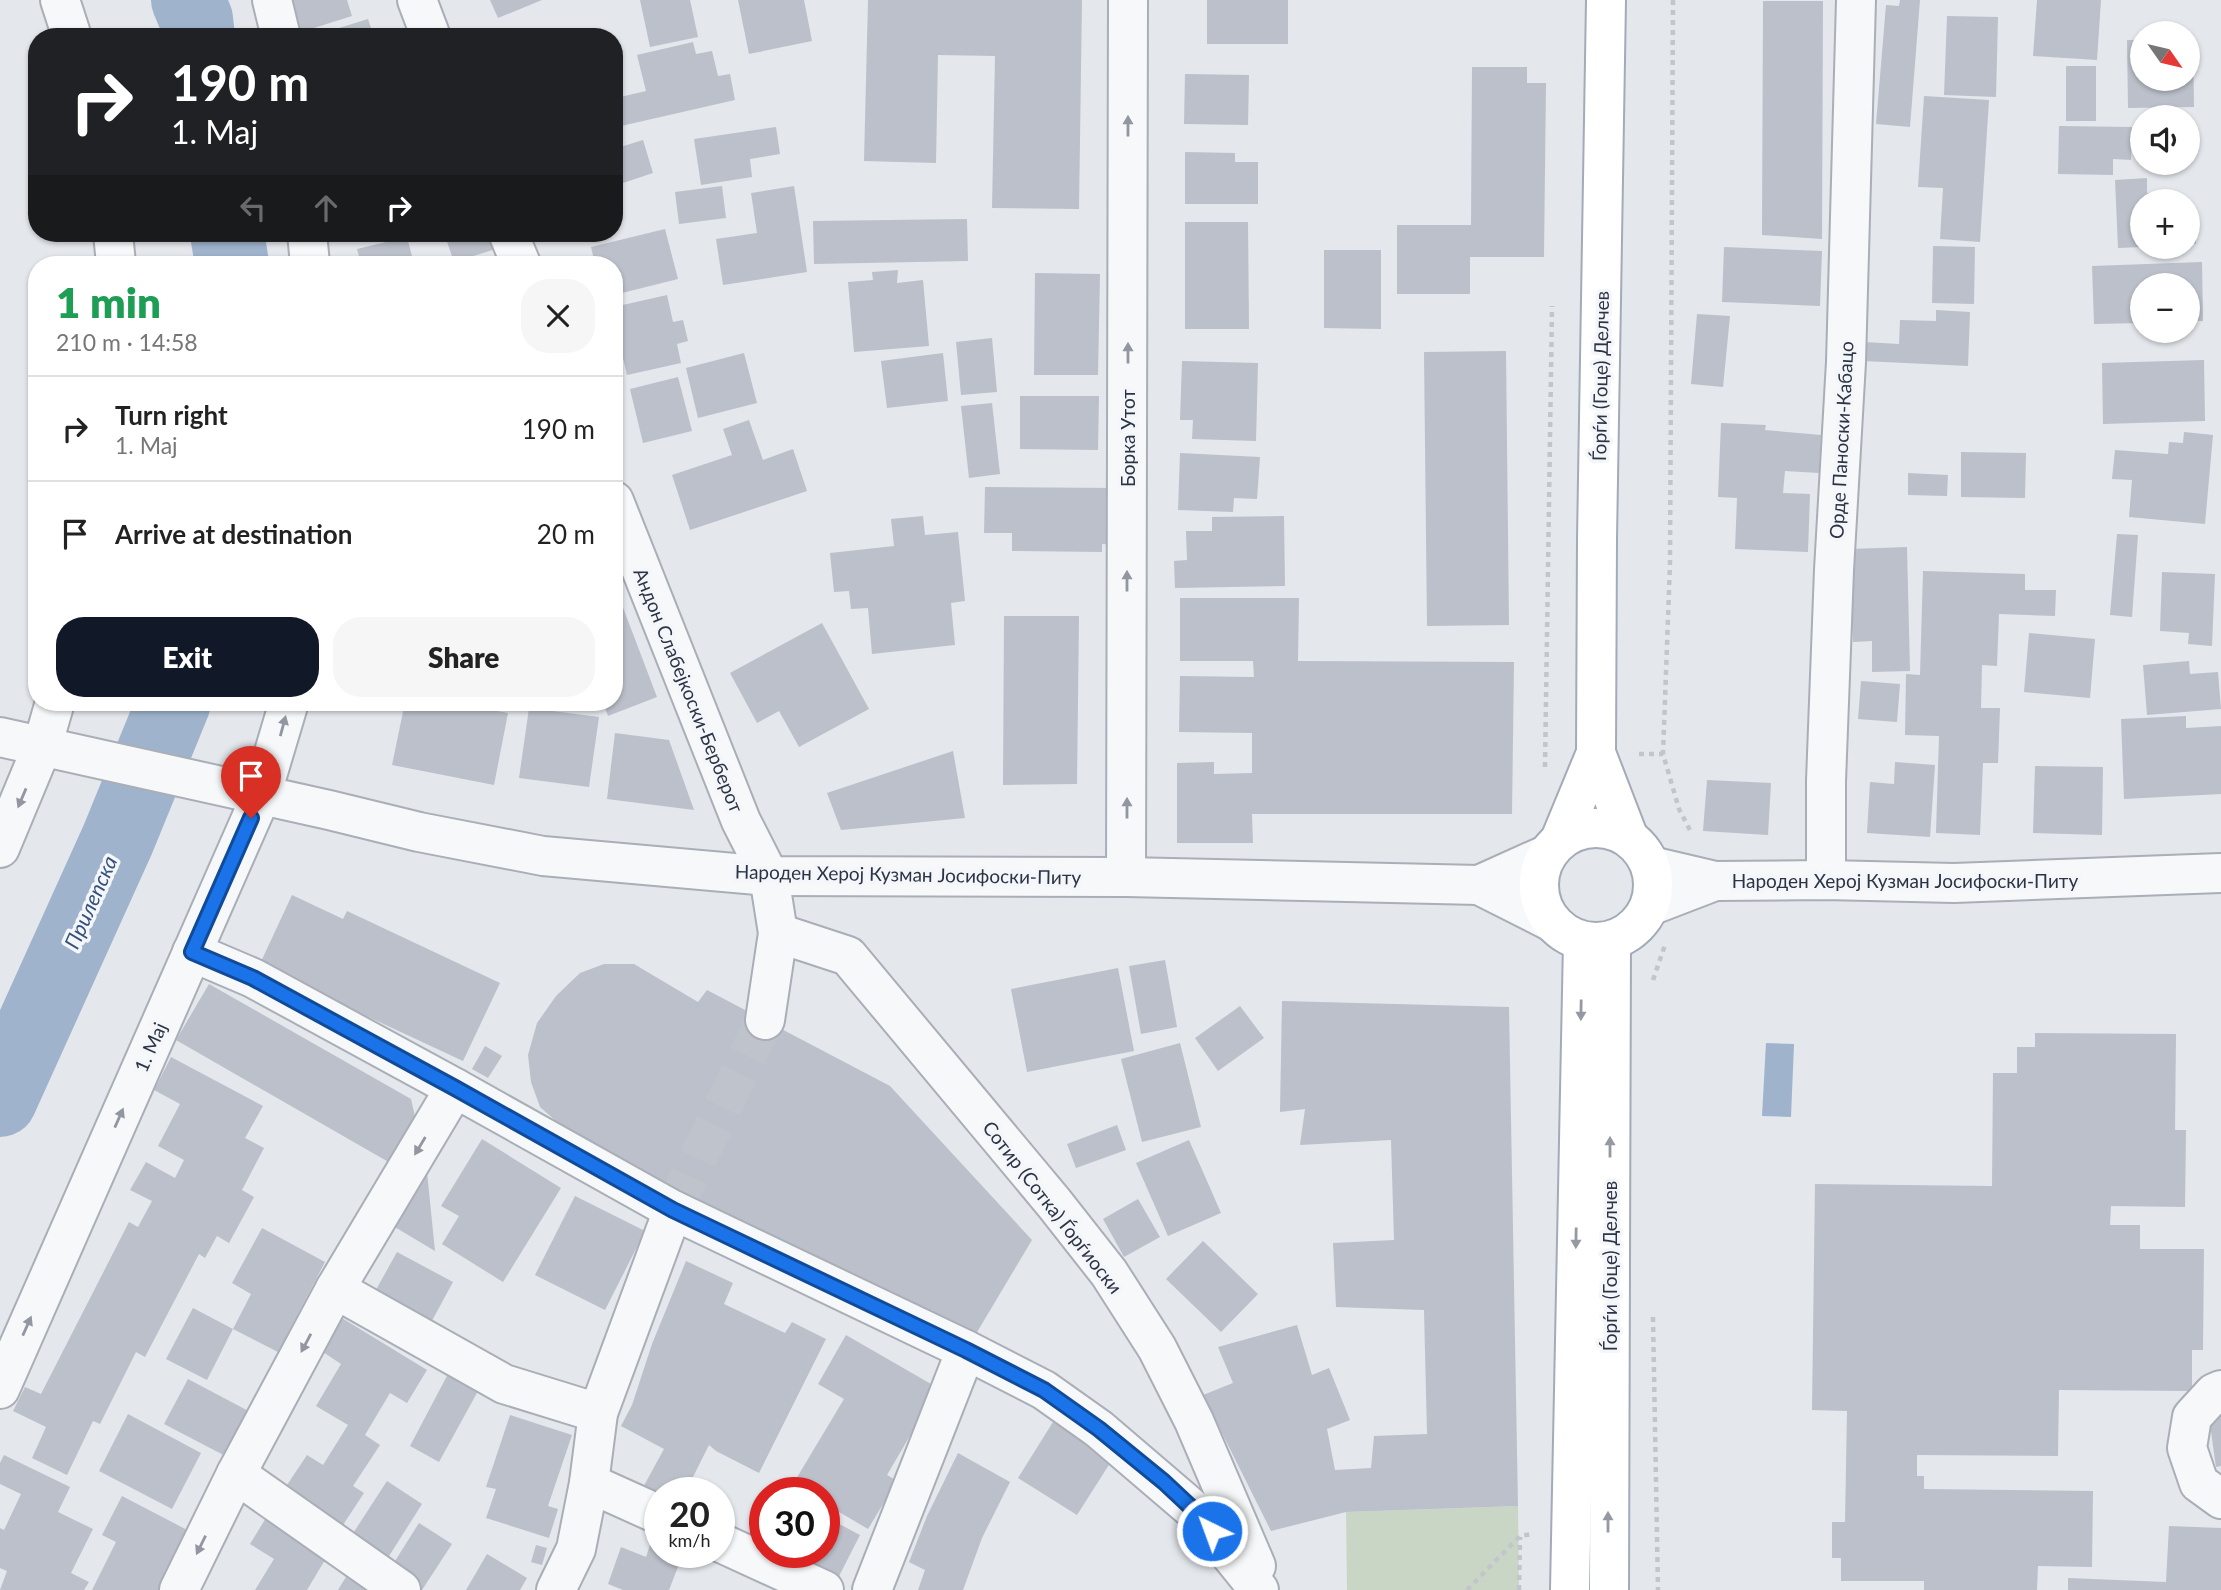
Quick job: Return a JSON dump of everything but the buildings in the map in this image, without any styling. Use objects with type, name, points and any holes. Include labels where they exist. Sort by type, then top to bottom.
[{"type":"main road","name":"Ѓорѓи (Гоце) Делчев","points":[[1606,0],[1596,753],[1628,836]]},
{"type":"main road","name":"Ѓорѓи (Гоце) Делчев","points":[[1554,847],[1596,753]]},
{"type":"main road","points":[[1593,827],[1612,829],[1628,836],[1642,849],[1651,866],[1661,921],[1640,923],[1627,934],[1582,935],[1543,907],[1539,889],[1540,871],[1554,847],[1576,831],[1593,827]]},
{"type":"main road","name":"Ѓорѓи (Гоце) Делчев","points":[[1570,1590],[1582,935]]},
{"type":"main road","name":"Ѓорѓи (Гоце) Делчев","points":[[1582,935],[1609,1590]]},
{"type":"street","points":[[60,0],[69,28]]},
{"type":"street","points":[[272,0],[279,28]]},
{"type":"street","points":[[417,0],[428,28]]},
{"type":"street","name":"Борка Утот","points":[[1126,877],[1128,0]]},
{"type":"street","name":"Орде Паноски-Кабацо","points":[[1826,880],[1826,781],[1846,362],[1856,0]]},
{"type":"street","name":"Андон Слабејкоски-Берберот","points":[[623,524],[741,821],[769,876],[778,933],[765,1020]]},
{"type":"street","points":[[0,848],[42,747],[52,711]]},
{"type":"street","name":"1. Мај","points":[[0,1389],[261,796],[287,711]]},
{"type":"street","points":[[0,737],[42,747]]},
{"type":"street","name":"Народен Херој Кузман Јосифоски-Питу","points":[[42,747],[419,832],[543,856],[769,876],[1126,877],[1479,885],[1582,935]]},
{"type":"street","name":"Народен Херој Кузман Јосифоски-Питу","points":[[1479,885],[1554,847]]},
{"type":"street","name":"Народен Херој Кузман Јосифоски-Питу","points":[[1651,866],[1715,881],[1954,883],[2221,873]]},
{"type":"street","name":"Народен Херој Кузман Јосифоски-Питу","points":[[1661,921],[1715,881]]},
{"type":"street","name":"Сотир (Сотка) Ѓорѓиоски","points":[[778,933],[848,956],[1109,1273],[1157,1348],[1195,1421],[1266,1590]]},
{"type":"street","points":[[192,952],[253,978],[673,1210],[1044,1390],[1108,1436],[1196,1512],[1259,1590]]},
{"type":"street","points":[[179,1590],[236,1474],[335,1289],[455,1088]]},
{"type":"street","points":[[556,1590],[576,1549],[589,1483],[598,1413],[673,1210]]},
{"type":"street","points":[[335,1289],[504,1384],[598,1413]]},
{"type":"street","points":[[872,1590],[966,1350]]},
{"type":"street","points":[[2221,1390],[2214,1393],[2192,1417],[2188,1448],[2199,1483],[2221,1499]]},
{"type":"street","points":[[236,1474],[401,1590]]},
{"type":"street","points":[[589,1483],[644,1508]]},
{"type":"street","points":[[735,1549],[824,1590]]},
{"type":"path","points":[[1674,0],[1670,564],[1663,754],[1679,809],[1715,881]]},
{"type":"path","points":[[1545,777],[1552,306]]},
{"type":"path","points":[[1652,983],[1663,947],[1661,921]]},
{"type":"path","points":[[1653,1317],[1658,1590]]},
{"type":"path","points":[[1467,1590],[1520,1536],[1540,1533]]},
{"type":"path","points":[[1519,1590],[1520,1536]]},
{"type":"green space","points":[[1518,1506],[1519,1590],[1347,1590],[1346,1512]]},
{"type":"water","points":[[1766,1043],[1794,1044],[1791,1117],[1762,1116]]},
{"type":"waterway","name":"Прилепска","points":[[188,0],[197,28]]},
{"type":"waterway","name":"Прилепска","points":[[228,242],[231,256]]},
{"type":"waterway","name":"Прилепска","points":[[0,1100],[118,839],[170,711]]},
{"type":"tunnel","points":[[673,1210],[765,1020]]},
{"type":"route","points":[[251,818],[192,952],[253,978],[673,1210],[1044,1390],[1099,1429],[1164,1482],[1212,1531]]}]
